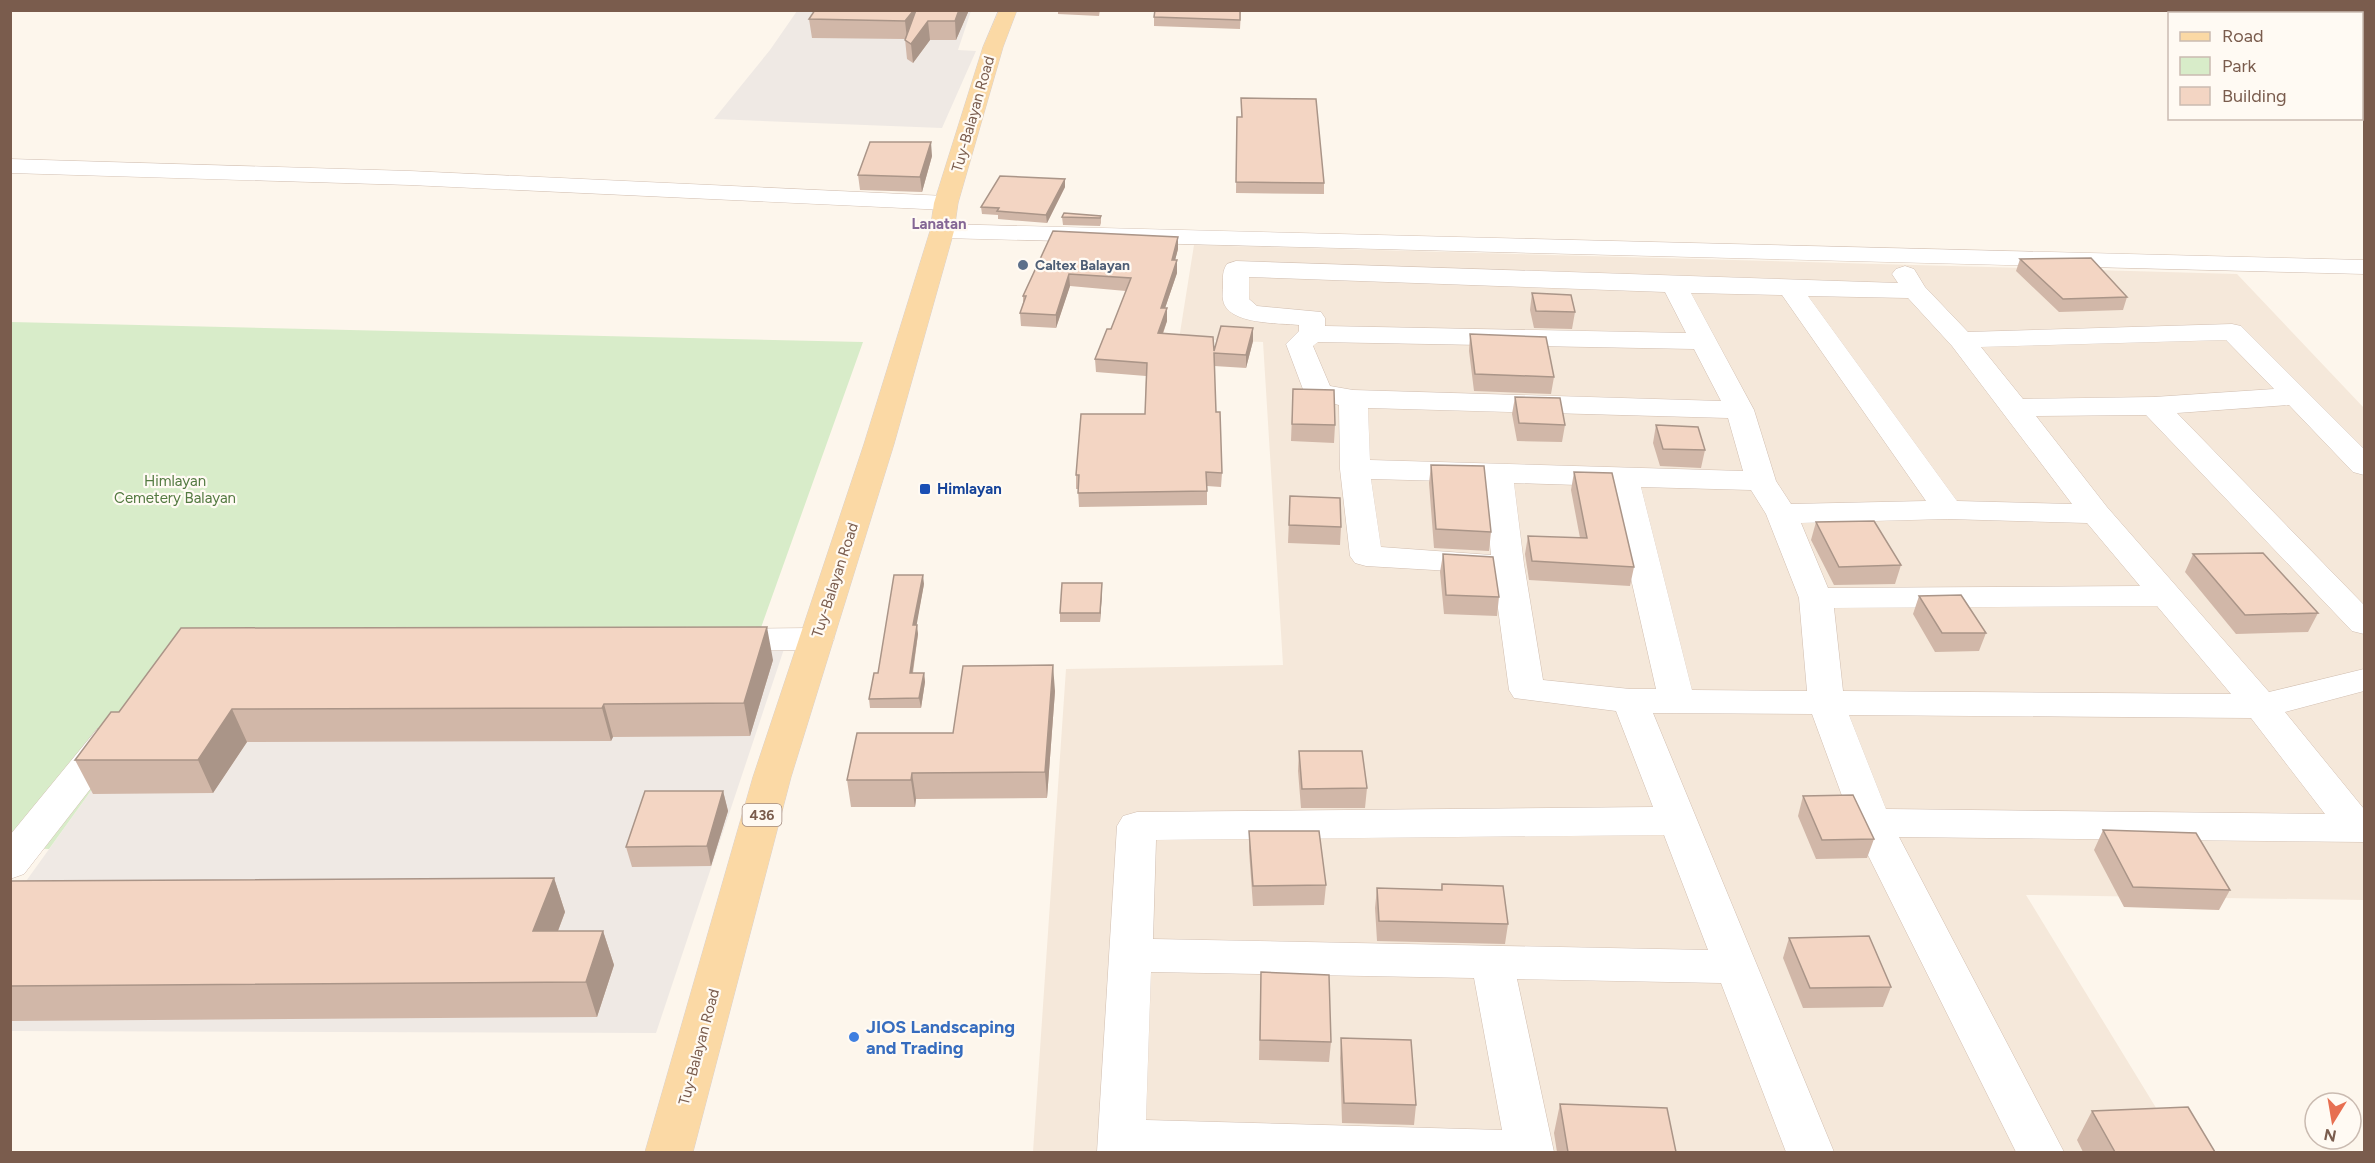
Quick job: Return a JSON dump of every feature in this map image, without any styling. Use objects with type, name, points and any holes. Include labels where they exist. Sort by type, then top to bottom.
[{"type":"main road","name":"Tuy-Balayan Road","points":[[669,1152],[772,777],[879,444],[993,47],[1008,10]]},
{"type":"street","points":[[10,166],[410,178],[944,217],[1893,255],[2364,267]]},
{"type":"street","points":[[1893,255],[1915,291],[1961,340],[2096,514],[2261,706],[2361,828]]},
{"type":"street","points":[[1312,334],[1312,318],[1250,313],[1236,303],[1236,269],[1790,289],[1915,291]]},
{"type":"street","points":[[1674,285],[1740,410],[1761,481],[1782,514],[1816,598],[1826,702],[1872,823],[2040,1152]]},
{"type":"street","points":[[1790,289],[1948,510]]},
{"type":"street","points":[[1961,340],[2232,332],[2364,466]]},
{"type":"street","points":[[1703,341],[1312,334],[1299,344],[1318,392],[1353,399],[1740,410]]},
{"type":"street","points":[[2015,408],[2154,406],[2295,396]]},
{"type":"street","points":[[1353,399],[1355,469],[1366,556],[1508,564]]},
{"type":"street","points":[[2154,406],[2364,624]]},
{"type":"street","points":[[1355,469],[1761,481]]},
{"type":"street","points":[[1498,474],[1508,564],[1527,690],[1630,700],[2261,706],[2364,680]]},
{"type":"street","points":[[1623,477],[1677,701]]},
{"type":"street","points":[[1782,514],[1948,510],[2096,514]]},
{"type":"street","points":[[1816,598],[2167,596]]},
{"type":"street","points":[[697,640],[817,639]]},
{"type":"street","points":[[1630,700],[1810,1152]]},
{"type":"street","points":[[10,864],[133,709]]},
{"type":"street","points":[[1492,962],[1530,1152],[1121,1146],[1137,826],[1678,821]]},
{"type":"street","points":[[1872,823],[2361,828]]},
{"type":"street","points":[[1131,955],[1737,967]]},
{"type":"shaded area","points":[[797,11],[971,11],[958,50],[976,51],[942,128],[714,119],[770,50]]},
{"type":"shaded area","points":[[1194,245],[2237,274],[2364,408],[2364,900],[2026,895],[2183,1152],[1033,1152],[1066,669],[1283,665],[1263,342],[1179,339]]},
{"type":"shaded area","points":[[784,649],[656,1033],[11,1031],[11,902],[191,652]]},
{"type":"green space","name":"Himlayan Cemetery Balayan","points":[[11,322],[863,342],[753,650],[191,652],[49,849],[11,847]]},
{"type":"building","points":[[815,10],[914,10],[905,21],[809,19]]},
{"type":"building","points":[[916,10],[959,10],[955,21],[928,21],[911,44],[905,40]]},
{"type":"building","points":[[1155,10],[1240,10],[1240,20],[1154,17]]},
{"type":"building","points":[[1241,98],[1316,99],[1324,183],[1236,182],[1237,117],[1242,117]]},
{"type":"building","points":[[870,142],[931,142],[920,177],[858,175]]},
{"type":"building","points":[[1000,176],[1065,179],[1046,215],[997,211],[999,208],[981,207]]},
{"type":"building","points":[[1064,213],[1101,216],[1100,218],[1062,217]]},
{"type":"building","points":[[1053,231],[1178,237],[1172,260],[1177,260],[1161,308],[1167,308],[1158,333],[1213,337],[1214,351],[1221,326],[1253,328],[1246,355],[1214,353],[1216,412],[1220,412],[1222,473],[1206,472],[1207,491],[1078,493],[1079,475],[1076,475],[1081,414],[1145,414],[1147,363],[1095,359],[1107,329],[1111,329],[1131,278],[1069,274],[1056,315],[1020,313],[1026,296],[1023,296]]},
{"type":"building","points":[[2091,258],[2127,297],[2063,299],[2020,259]]},
{"type":"building","points":[[1532,293],[1571,295],[1575,312],[1536,311]]},
{"type":"building","points":[[1470,334],[1546,337],[1554,377],[1475,374]]},
{"type":"building","points":[[1293,389],[1334,390],[1335,425],[1292,424]]},
{"type":"building","points":[[1515,397],[1560,398],[1565,425],[1519,423]]},
{"type":"building","points":[[1656,425],[1698,427],[1705,450],[1663,449]]},
{"type":"building","points":[[1431,465],[1484,466],[1491,532],[1436,529]]},
{"type":"building","points":[[1574,472],[1612,473],[1634,567],[1532,561],[1528,536],[1587,538]]},
{"type":"building","points":[[1290,496],[1340,498],[1341,527],[1289,525]]},
{"type":"building","points":[[1874,521],[1901,565],[1839,567],[1816,522]]},
{"type":"building","points":[[2263,553],[2318,613],[2245,615],[2193,554]]},
{"type":"building","points":[[1443,554],[1493,557],[1499,597],[1446,595]]},
{"type":"building","points":[[894,575],[923,575],[913,625],[917,625],[910,673],[924,673],[919,698],[869,699],[874,673],[878,673]]},
{"type":"building","points":[[1062,583],[1102,583],[1100,613],[1060,613]]},
{"type":"building","points":[[1961,595],[1986,633],[1942,633],[1919,596]]},
{"type":"building","points":[[767,627],[744,703],[604,704],[602,708],[232,709],[198,760],[75,760],[111,712],[119,712],[181,628]]},
{"type":"building","points":[[1053,665],[1045,772],[912,773],[911,780],[847,780],[857,733],[953,733],[963,666]]},
{"type":"building","points":[[1299,751],[1362,751],[1367,788],[1302,789]]},
{"type":"building","points":[[645,791],[723,791],[707,846],[626,847]]},
{"type":"building","points":[[1853,795],[1874,839],[1822,840],[1803,796]]},
{"type":"building","points":[[2103,830],[2196,833],[2230,890],[2133,887]]},
{"type":"building","points":[[1249,831],[1319,831],[1326,885],[1253,886]]},
{"type":"building","points":[[554,878],[533,931],[603,931],[586,982],[10,986],[10,881]]},
{"type":"building","points":[[1442,884],[1503,886],[1508,924],[1379,921],[1377,888],[1442,890]]},
{"type":"building","points":[[1869,936],[1891,987],[1810,988],[1789,938]]},
{"type":"building","points":[[1261,972],[1329,975],[1331,1042],[1260,1040]]},
{"type":"building","points":[[1341,1038],[1411,1040],[1416,1105],[1344,1103]]},
{"type":"building","points":[[1560,1104],[1667,1108],[1676,1152],[1568,1152]]},
{"type":"building","points":[[2188,1107],[2215,1152],[2115,1152],[2092,1111]]},
{"type":"place","name":"Caltex Balayan","points":[[1023,265]]},
{"type":"place","name":"Himlayan","points":[[925,489]]},
{"type":"place","name":"JIOS Landscaping and Trading","points":[[854,1037]]},
{"type":"district","name":"Lanatan","points":[[939,224]]}]
